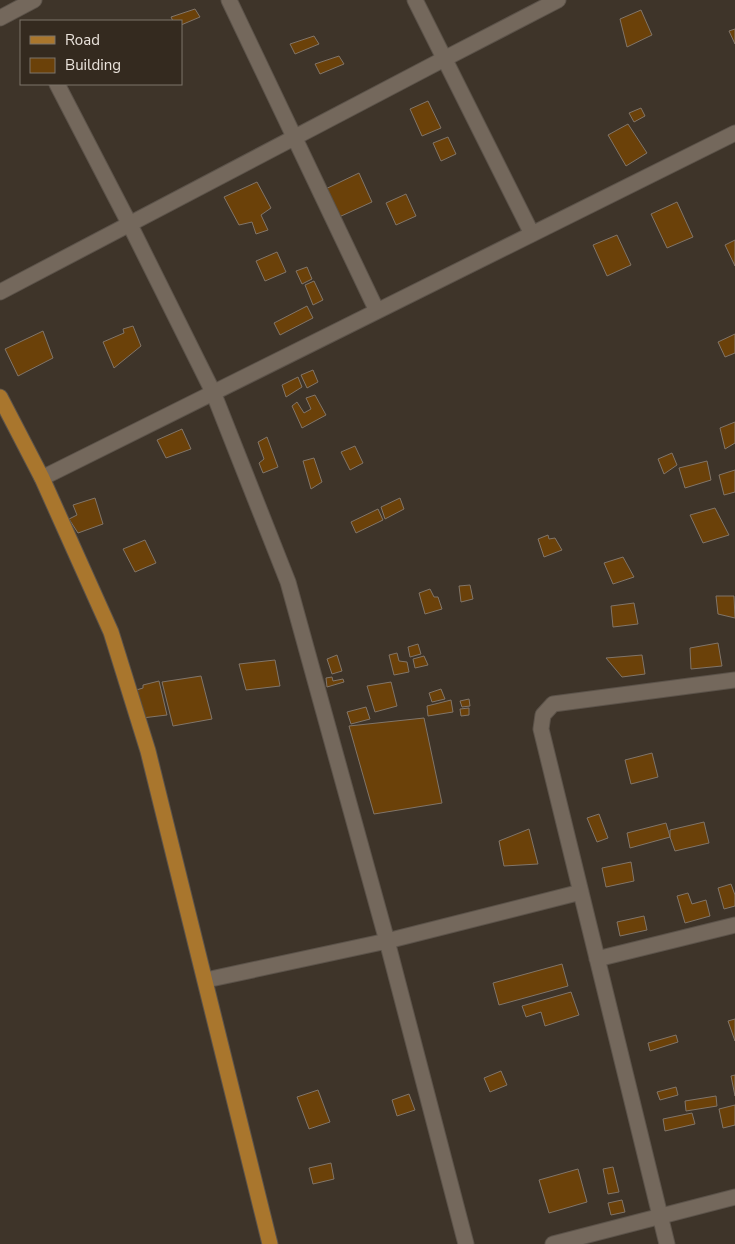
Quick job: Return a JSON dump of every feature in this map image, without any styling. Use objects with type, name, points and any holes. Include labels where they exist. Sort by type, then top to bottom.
[{"type":"main road","points":[[0,397],[42,478],[111,632],[148,751],[270,1244]]},
{"type":"street","points":[[0,18],[34,0]]},
{"type":"street","points":[[229,0],[377,311]]},
{"type":"street","points":[[415,0],[532,234]]},
{"type":"street","points":[[0,292],[558,0]]},
{"type":"street","points":[[58,85],[213,392],[288,582],[387,941],[466,1244]]},
{"type":"street","points":[[42,478],[735,133]]},
{"type":"street","points":[[666,1244],[541,730],[543,715],[553,704],[735,680]]},
{"type":"street","points":[[206,980],[387,941],[580,892]]},
{"type":"street","points":[[597,959],[735,924]]},
{"type":"street","points":[[553,1244],[735,1197]]},
{"type":"building","points":[[195,9],[200,17],[182,25],[182,20],[172,20],[171,17]]},
{"type":"building","points":[[641,10],[652,35],[627,47],[620,19]]},
{"type":"building","points":[[735,29],[735,44],[729,31]]},
{"type":"building","points":[[314,36],[319,44],[295,54],[290,44]]},
{"type":"building","points":[[339,56],[344,64],[320,74],[315,64]]},
{"type":"building","points":[[428,101],[441,128],[422,136],[410,109]]},
{"type":"building","points":[[641,108],[645,116],[634,122],[629,113]]},
{"type":"building","points":[[628,124],[647,153],[626,166],[608,135]]},
{"type":"building","points":[[448,137],[456,154],[441,161],[433,143]]},
{"type":"building","points":[[359,173],[372,202],[328,222],[315,194]]},
{"type":"building","points":[[257,182],[271,208],[261,215],[268,230],[256,234],[252,222],[239,225],[224,197]]},
{"type":"building","points":[[406,194],[416,216],[396,225],[386,203]]},
{"type":"building","points":[[677,202],[693,237],[667,248],[651,214]]},
{"type":"building","points":[[617,235],[631,265],[607,276],[593,245]]},
{"type":"building","points":[[735,240],[735,266],[725,245]]},
{"type":"building","points":[[277,252],[286,272],[265,281],[256,261]]},
{"type":"building","points":[[307,267],[312,279],[302,284],[296,271]]},
{"type":"building","points":[[314,281],[323,300],[313,305],[305,285]]},
{"type":"building","points":[[307,306],[313,318],[280,335],[274,323]]},
{"type":"building","points":[[133,326],[141,346],[114,368],[103,342],[124,333],[123,329]]},
{"type":"building","points":[[43,331],[53,358],[18,376],[5,349]]},
{"type":"building","points":[[735,334],[735,353],[725,357],[718,342]]},
{"type":"building","points":[[313,370],[318,382],[307,388],[301,375]]},
{"type":"building","points":[[298,377],[302,387],[286,397],[282,385]]},
{"type":"building","points":[[315,395],[326,415],[302,428],[292,406],[297,402],[304,413],[311,409],[306,398]]},
{"type":"building","points":[[735,422],[735,443],[725,449],[720,428]]},
{"type":"building","points":[[182,429],[191,449],[166,458],[157,440]]},
{"type":"building","points":[[267,437],[278,467],[263,473],[259,463],[264,459],[258,442]]},
{"type":"building","points":[[355,446],[363,463],[350,470],[341,452]]},
{"type":"building","points":[[672,453],[677,465],[664,474],[658,459]]},
{"type":"building","points":[[314,458],[322,482],[311,489],[303,461]]},
{"type":"building","points":[[707,461],[711,480],[685,488],[679,468]]},
{"type":"building","points":[[735,470],[735,492],[724,495],[719,475]]},
{"type":"building","points":[[95,498],[103,524],[78,533],[69,519],[77,515],[73,505]]},
{"type":"building","points":[[400,498],[404,509],[385,519],[381,507]]},
{"type":"building","points":[[715,508],[729,535],[703,543],[690,515]]},
{"type":"building","points":[[378,509],[383,520],[356,533],[351,522]]},
{"type":"building","points":[[548,535],[549,539],[555,538],[562,550],[544,557],[538,539]]},
{"type":"building","points":[[145,540],[156,563],[135,572],[123,549]]},
{"type":"building","points":[[623,557],[634,577],[613,584],[604,563]]},
{"type":"building","points":[[470,585],[473,599],[461,602],[459,586]]},
{"type":"building","points":[[430,589],[434,597],[438,597],[442,609],[425,614],[419,593]]},
{"type":"building","points":[[716,596],[734,596],[735,618],[718,614]]},
{"type":"building","points":[[634,603],[638,624],[613,627],[611,606]]},
{"type":"building","points":[[718,643],[722,666],[691,669],[690,648]]},
{"type":"building","points":[[418,644],[421,654],[410,657],[408,647]]},
{"type":"building","points":[[397,653],[399,661],[407,662],[409,672],[394,675],[389,655]]},
{"type":"building","points":[[337,655],[342,671],[332,674],[327,659]]},
{"type":"building","points":[[642,655],[645,674],[622,677],[606,658]]},
{"type":"building","points":[[424,656],[428,665],[415,668],[413,659]]},
{"type":"building","points":[[275,660],[280,686],[246,690],[239,664]]},
{"type":"building","points":[[201,676],[212,719],[173,726],[162,682]]},
{"type":"building","points":[[332,677],[333,681],[343,679],[344,682],[327,687],[326,678]]},
{"type":"building","points":[[159,681],[167,715],[142,718],[133,691],[143,688],[143,685]]},
{"type":"building","points":[[391,682],[397,706],[375,712],[367,686]]},
{"type":"building","points":[[441,689],[445,699],[432,702],[429,693]]},
{"type":"building","points":[[469,699],[470,706],[462,707],[460,701]]},
{"type":"building","points":[[451,700],[453,712],[428,716],[427,706]]},
{"type":"building","points":[[366,707],[370,719],[351,724],[347,712]]},
{"type":"building","points":[[469,708],[469,715],[461,716],[460,709]]},
{"type":"building","points":[[424,718],[442,803],[374,814],[349,726]]},
{"type":"building","points":[[652,753],[658,777],[631,784],[625,760]]},
{"type":"building","points":[[599,814],[608,838],[597,842],[587,818]]},
{"type":"building","points":[[704,822],[709,843],[675,851],[670,837],[670,830]]},
{"type":"building","points":[[666,823],[670,837],[630,848],[627,833]]},
{"type":"building","points":[[529,829],[538,864],[504,866],[499,841]]},
{"type":"building","points":[[631,862],[634,881],[606,887],[602,868]]},
{"type":"building","points":[[731,884],[735,895],[735,906],[724,909],[718,888]]},
{"type":"building","points":[[688,893],[692,904],[706,900],[710,916],[685,923],[677,896]]},
{"type":"building","points":[[644,916],[647,930],[620,936],[617,922]]},
{"type":"building","points":[[562,964],[568,986],[499,1005],[493,983]]},
{"type":"building","points":[[571,992],[579,1015],[545,1026],[541,1012],[526,1017],[522,1006]]},
{"type":"building","points":[[735,1019],[735,1041],[728,1021]]},
{"type":"building","points":[[676,1035],[678,1042],[650,1051],[648,1043]]},
{"type":"building","points":[[501,1071],[507,1085],[490,1092],[484,1078]]},
{"type":"building","points":[[735,1075],[735,1096],[731,1076]]},
{"type":"building","points":[[676,1087],[678,1095],[660,1100],[657,1092]]},
{"type":"building","points":[[318,1090],[330,1122],[309,1129],[297,1097]]},
{"type":"building","points":[[409,1094],[415,1110],[397,1116],[392,1100]]},
{"type":"building","points":[[716,1096],[717,1106],[686,1111],[685,1101]]},
{"type":"building","points":[[735,1105],[735,1125],[723,1128],[719,1109]]},
{"type":"building","points":[[692,1113],[695,1124],[665,1131],[663,1119]]},
{"type":"building","points":[[331,1163],[334,1179],[313,1184],[309,1168]]},
{"type":"building","points":[[613,1167],[619,1192],[608,1194],[603,1169]]},
{"type":"building","points":[[578,1169],[587,1202],[549,1213],[539,1180]]},
{"type":"building","points":[[622,1200],[625,1212],[611,1215],[608,1203]]}]
